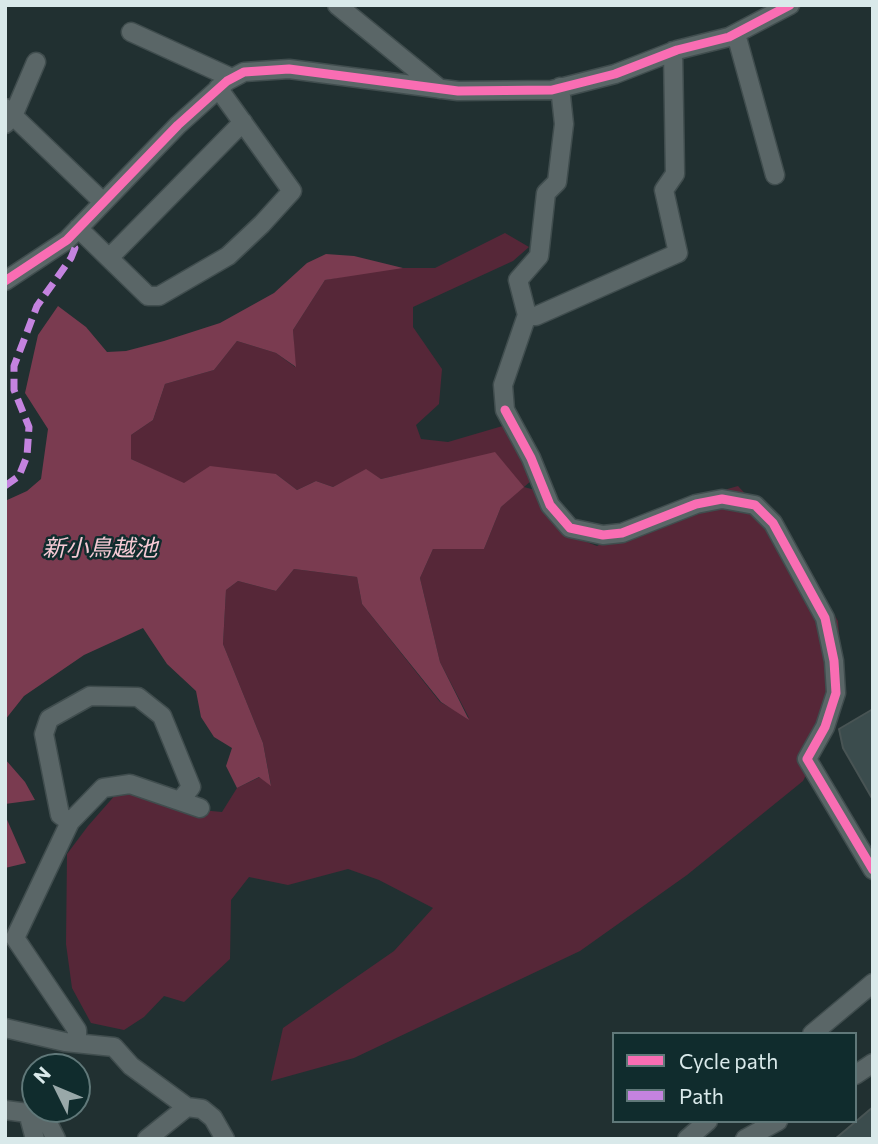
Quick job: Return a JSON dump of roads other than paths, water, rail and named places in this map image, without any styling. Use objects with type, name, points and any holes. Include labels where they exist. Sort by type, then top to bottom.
[{"type":"street","points":[[337,5],[440,89]]},
{"type":"street","points":[[753,5],[763,21]]},
{"type":"street","points":[[5,281],[68,240],[103,202],[225,83],[262,68],[289,69],[440,89],[560,87],[615,74],[673,51],[736,34],[790,5]]},
{"type":"street","points":[[78,228],[148,296],[159,296],[228,256],[292,191],[243,122],[225,83],[131,32]]},
{"type":"street","points":[[736,34],[775,175]]},
{"type":"street","points":[[527,315],[536,316],[678,253],[664,190],[675,174],[673,51]]},
{"type":"street","points":[[36,62],[8,116],[103,202]]},
{"type":"street","points":[[560,87],[564,124],[557,182],[546,193],[538,256],[518,280],[527,315],[503,385],[505,410],[531,458],[550,505],[569,528],[603,535],[622,533],[696,504],[722,499],[755,505],[773,523],[825,618],[834,661],[836,693],[825,727],[807,759],[873,870]]},
{"type":"street","points":[[109,258],[243,122]]},
{"type":"street","points":[[70,822],[60,815],[44,734],[49,719],[90,696],[138,697],[162,716],[191,787],[180,801]]},
{"type":"street","points":[[78,1043],[78,1030],[15,938],[70,822],[103,788],[130,784],[200,808]]},
{"type":"street","points":[[814,1032],[873,983]]},
{"type":"street","points":[[5,1028],[78,1043],[114,1046],[131,1066],[187,1107],[202,1109],[213,1118],[225,1139]]},
{"type":"street","points":[[857,1074],[873,1063]]},
{"type":"street","points":[[147,1139],[187,1107]]},
{"type":"street","points":[[48,1123],[56,1139]]},
{"type":"street","points":[[687,1139],[706,1123]]},
{"type":"street","points":[[745,1139],[774,1123]]},
{"type":"water","name":"新小鳥越池","points":[[326,254],[354,256],[403,268],[325,280],[293,330],[296,367],[276,353],[237,341],[214,370],[165,384],[153,420],[131,435],[131,459],[184,483],[210,466],[276,474],[297,490],[316,481],[333,487],[366,469],[381,479],[495,452],[524,487],[501,507],[484,549],[433,549],[420,578],[440,662],[469,720],[441,702],[362,604],[357,577],[294,569],[276,591],[238,581],[226,590],[223,644],[263,743],[271,786],[259,777],[237,788],[226,766],[232,748],[214,737],[201,717],[196,691],[167,664],[143,628],[84,655],[24,696],[5,720],[5,501],[27,491],[41,479],[48,429],[25,393],[38,335],[58,306],[86,327],[107,352],[126,351],[164,341],[220,323],[274,293],[307,263]]},
{"type":"water","points":[[5,759],[25,782],[35,800],[5,804]]},
{"type":"water","points":[[5,815],[26,863],[5,868]]}]
